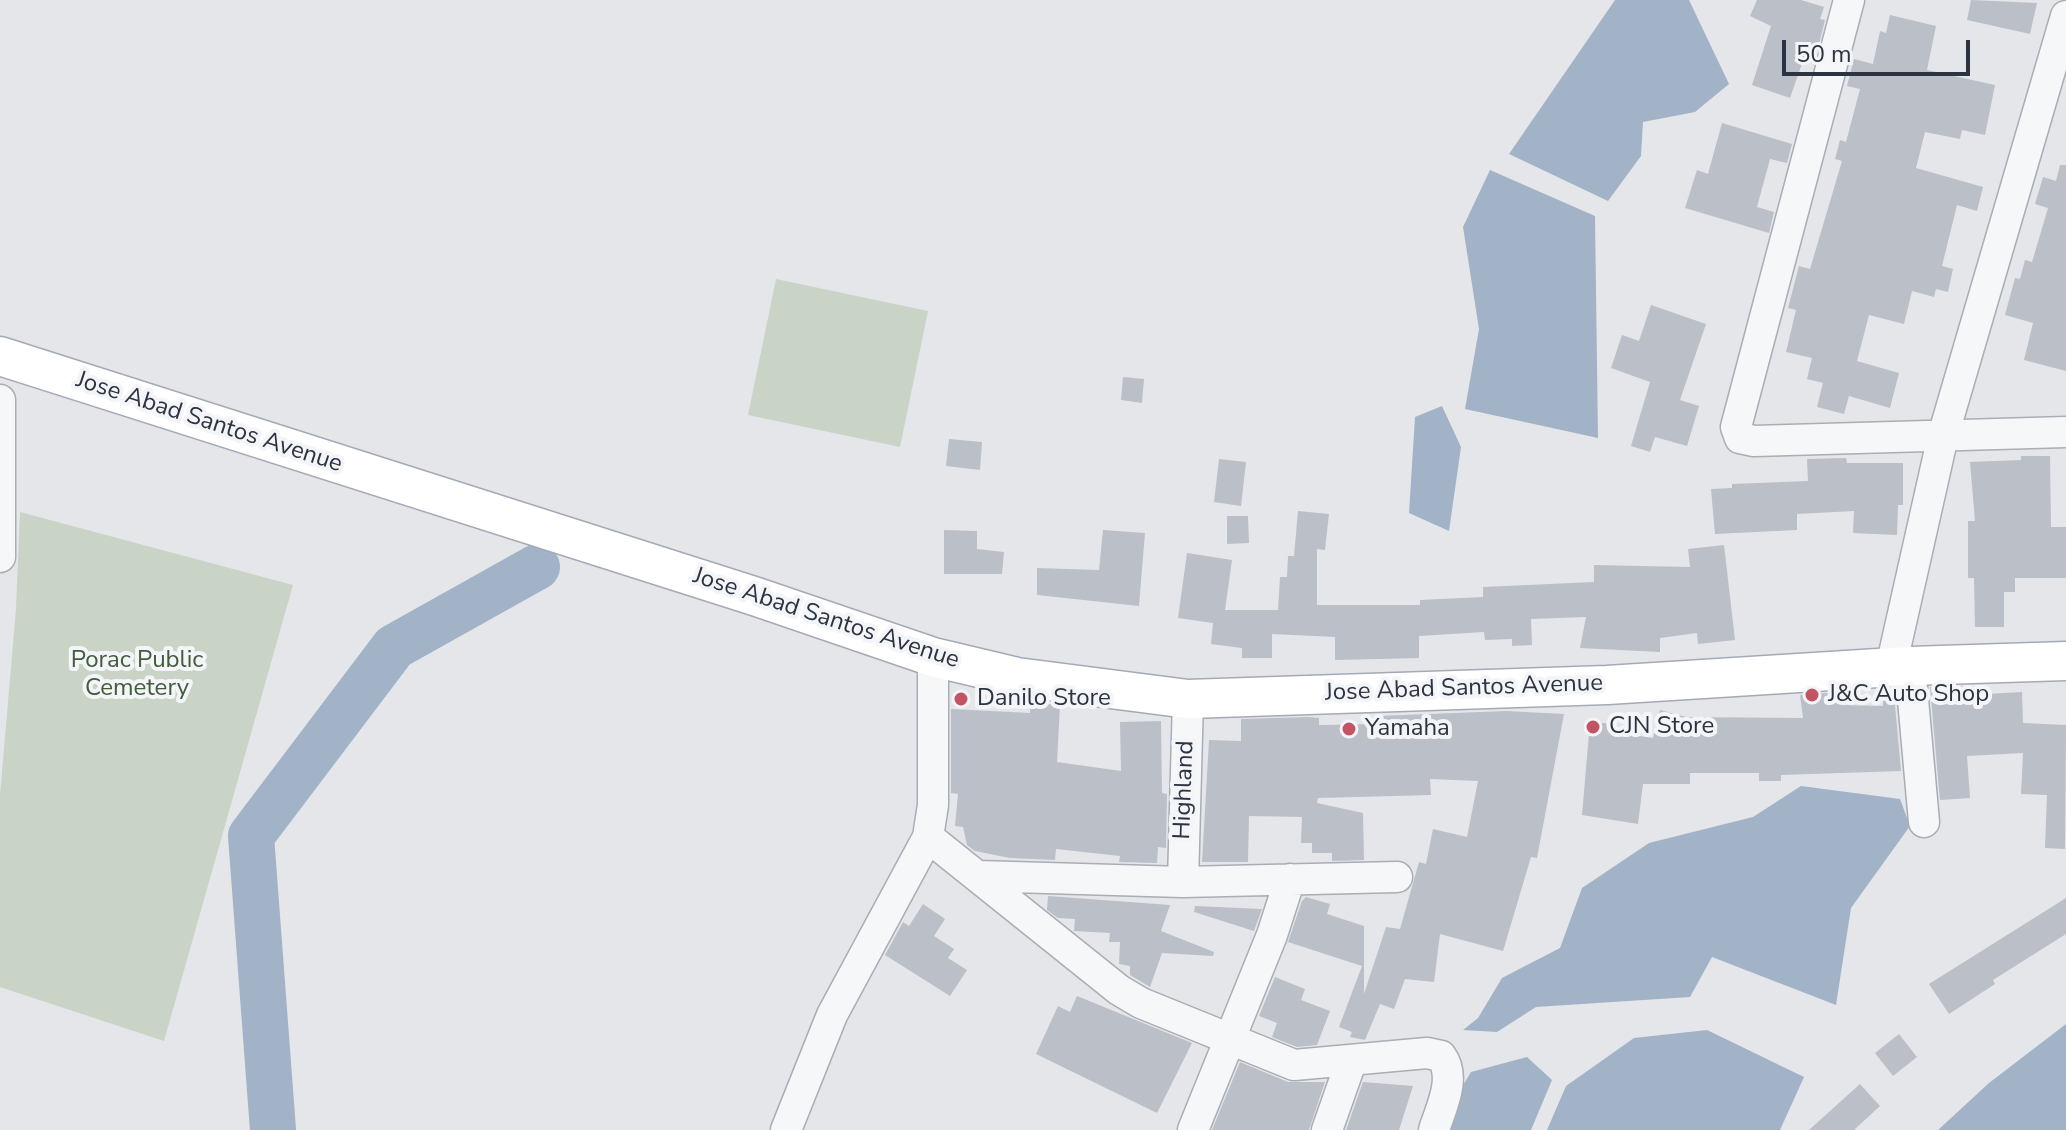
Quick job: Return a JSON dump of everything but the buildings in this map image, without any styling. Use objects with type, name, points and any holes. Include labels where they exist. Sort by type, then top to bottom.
[{"type":"main road","name":"Jose Abad Santos Avenue","points":[[0,356],[754,596],[933,657],[1017,677],[1188,699],[1607,685],[1901,667],[2066,661]]},
{"type":"street","points":[[1849,0],[1736,427],[1740,438],[1754,441],[2066,432]]},
{"type":"street","points":[[1924,822],[1901,667],[1943,436],[2066,16]]},
{"type":"street","points":[[0,400],[0,557]]},
{"type":"street","points":[[786,1130],[832,1015],[928,837],[933,805],[933,657]]},
{"type":"street","name":"Highland","points":[[1183,882],[1188,699]]},
{"type":"street","points":[[928,837],[1130,998],[1294,1065],[1427,1053],[1441,1056],[1446,1062],[1448,1083],[1434,1130]]},
{"type":"street","points":[[978,876],[1183,882],[1397,877]]},
{"type":"street","points":[[1193,1130],[1228,1037],[1272,935],[1290,879]]},
{"type":"street","points":[[1327,1130],[1351,1062]]},
{"type":"green space","points":[[776,279],[928,311],[900,447],[748,415]]},
{"type":"green space","name":"Porac Public Cemetery","points":[[20,512],[293,585],[164,1041],[0,987],[0,795],[16,609]]},
{"type":"water","points":[[1615,0],[1689,0],[1729,84],[1695,112],[1643,122],[1641,156],[1608,201],[1509,154]]},
{"type":"water","points":[[1490,170],[1595,216],[1598,438],[1465,409],[1479,329],[1463,227]]},
{"type":"water","points":[[1442,406],[1461,447],[1449,531],[1409,513],[1415,417]]},
{"type":"water","points":[[1801,786],[1900,799],[1910,826],[1851,908],[1836,1005],[1712,957],[1690,997],[1536,1007],[1497,1032],[1463,1030],[1478,1018],[1502,978],[1560,948],[1582,888],[1649,843],[1753,817]]},
{"type":"water","points":[[2066,1024],[2066,1130],[1938,1130],[1989,1083]]},
{"type":"water","points":[[1707,1030],[1804,1077],[1780,1130],[1547,1130],[1566,1086],[1634,1038]]},
{"type":"water","points":[[1527,1057],[1552,1080],[1531,1130],[1449,1130],[1456,1097],[1471,1072]]},
{"type":"waterway","points":[[273,1130],[251,836],[394,647],[537,567]]},
{"type":"place","name":"J&C Auto Shop","points":[[1812,695]]},
{"type":"place","name":"Danilo Store","points":[[961,699]]},
{"type":"place","name":"CJN Store","points":[[1593,727]]},
{"type":"place","name":"Yamaha","points":[[1349,729]]}]
